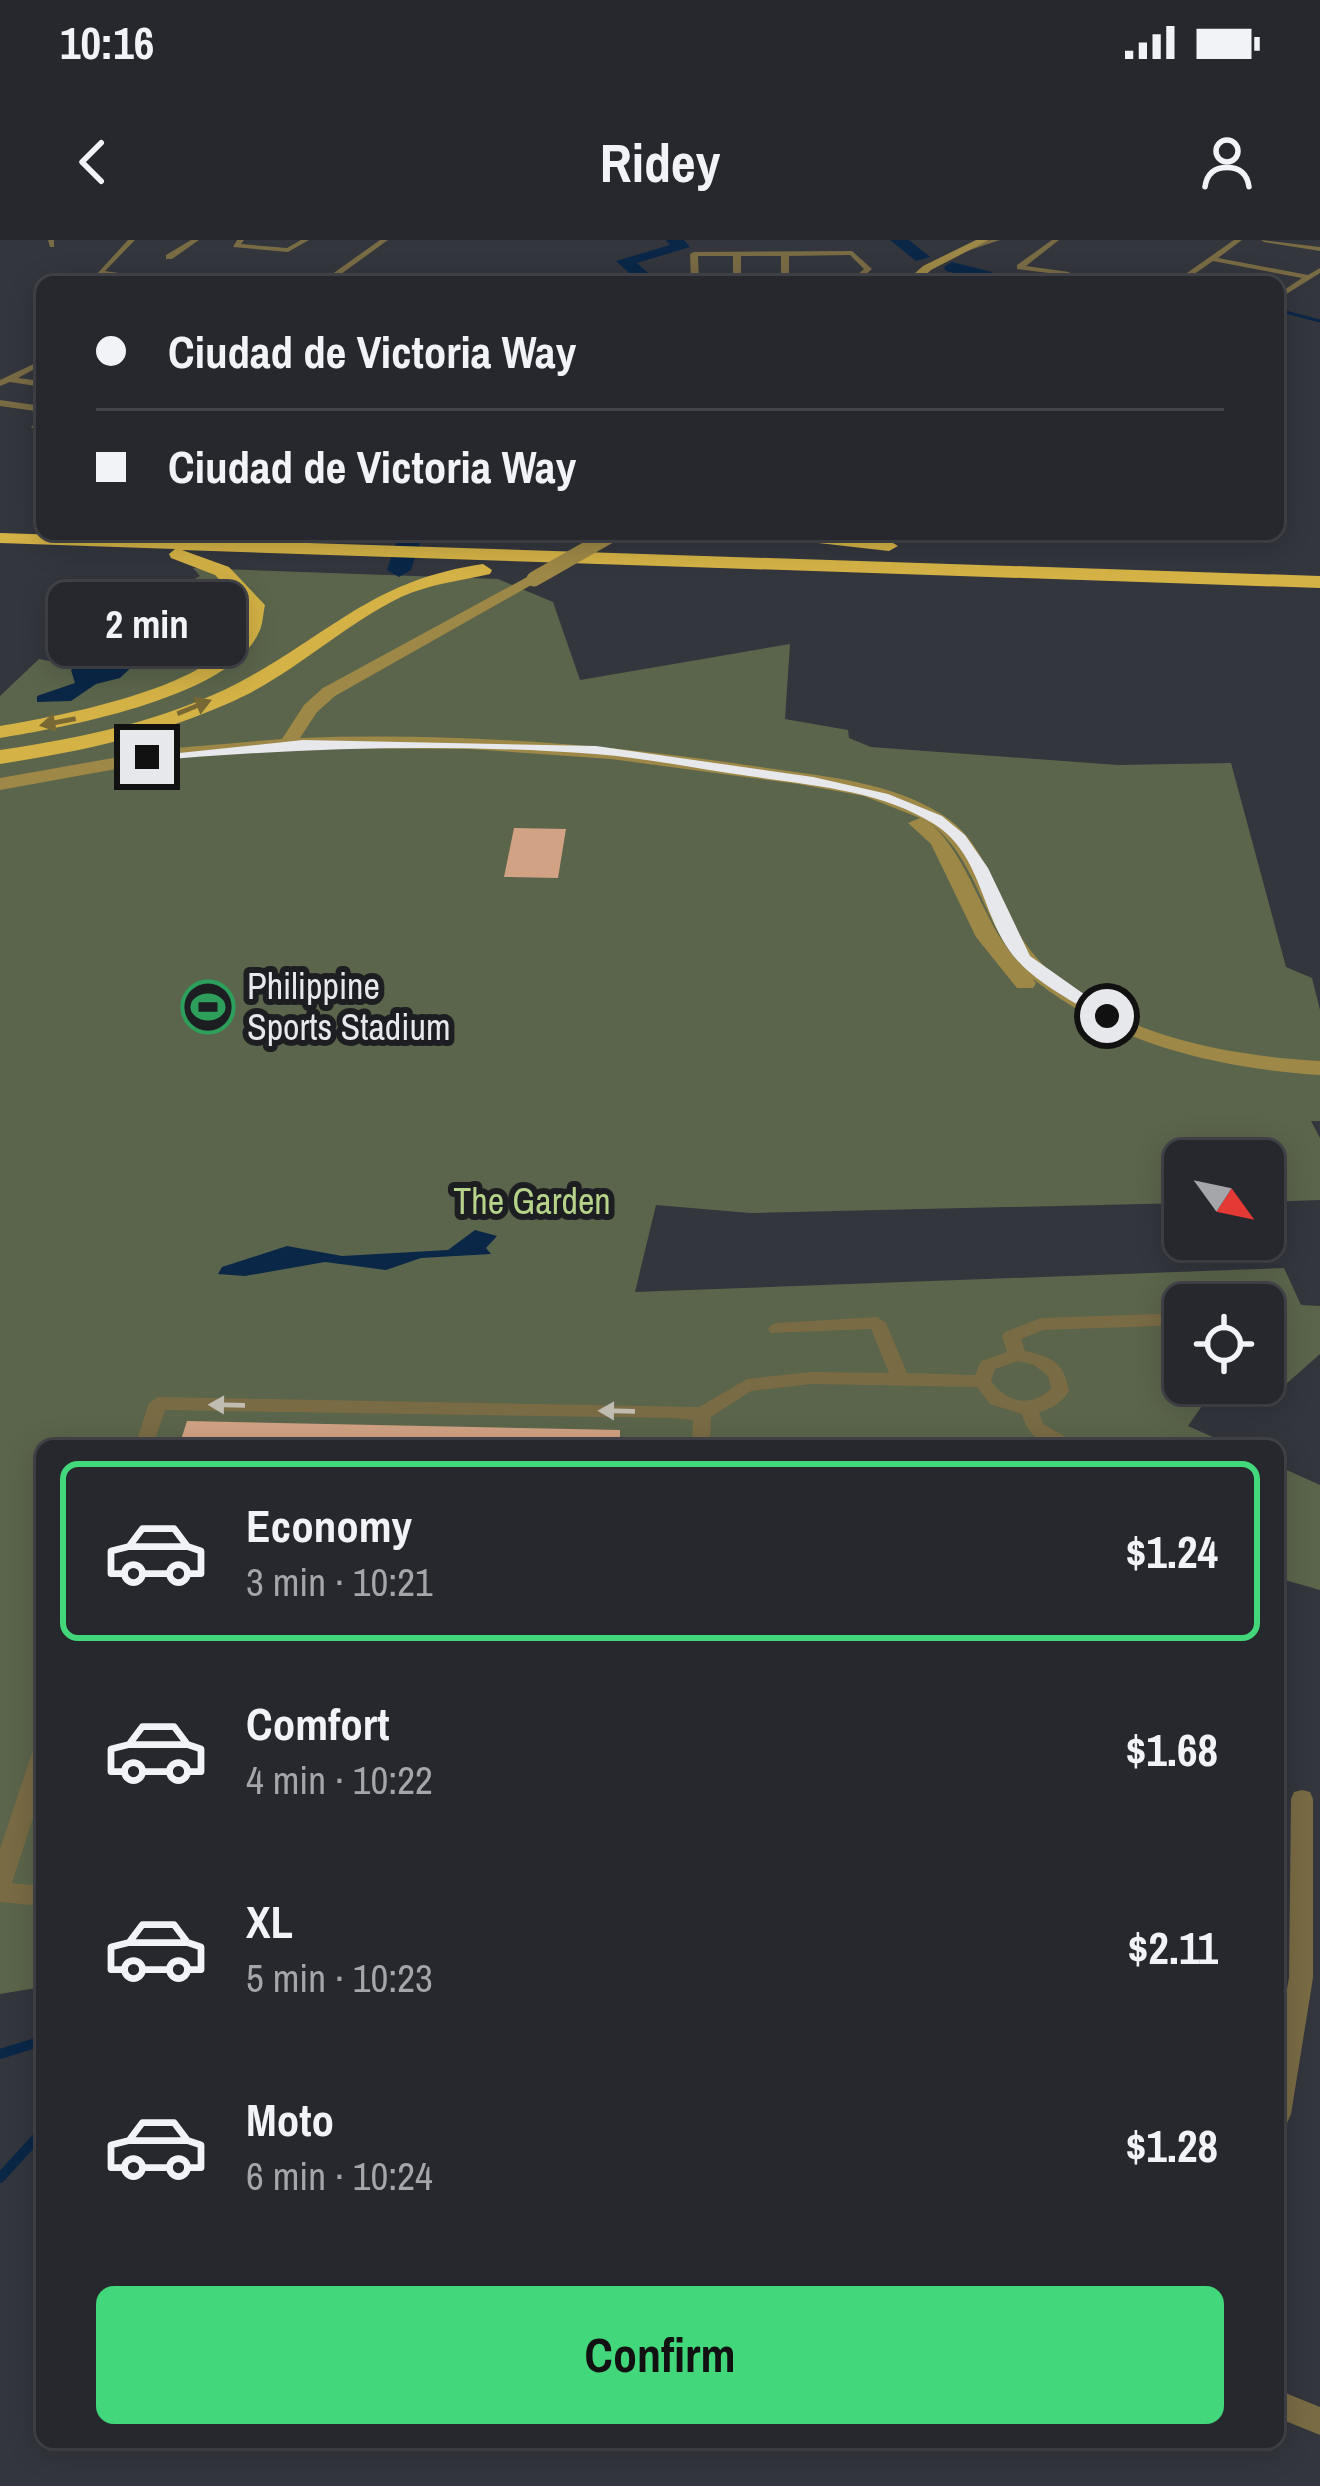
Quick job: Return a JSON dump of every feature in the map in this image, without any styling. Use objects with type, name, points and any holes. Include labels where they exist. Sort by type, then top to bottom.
[{"type":"highway","points":[[0,524],[36,525]]},
{"type":"highway","points":[[0,540],[373,544],[1320,568]]},
{"type":"highway","points":[[0,540],[181,555],[222,571],[242,586],[255,605],[256,617],[242,646],[176,685],[82,718],[0,732]]},
{"type":"highway","points":[[332,540],[373,544]]},
{"type":"highway","points":[[837,540],[901,547]]},
{"type":"highway","points":[[438,546],[616,558],[1320,582]]},
{"type":"highway","points":[[1107,554],[1298,567]]},
{"type":"highway","points":[[0,757],[114,737],[193,708],[273,672],[366,606],[424,579],[616,558]]},
{"type":"main road","points":[[907,276],[983,240]]},
{"type":"main road","points":[[914,276],[921,267]]},
{"type":"main road","points":[[296,744],[398,658],[602,540]]},
{"type":"main road","points":[[253,746],[365,670],[398,658]]},
{"type":"main road","points":[[296,744],[310,709]]},
{"type":"main road","points":[[331,710],[329,723],[349,743]]},
{"type":"main road","points":[[0,784],[185,752],[349,743],[581,751],[810,785],[901,813],[950,839],[986,937],[1004,962],[1040,995],[1232,1072],[1320,1081]]},
{"type":"main road","points":[[1124,1032],[1227,1058],[1320,1068]]},
{"type":"street","points":[[131,276],[99,273],[132,240]]},
{"type":"street","points":[[169,257],[196,240]]},
{"type":"street","points":[[241,240],[234,246],[284,250],[306,240]]},
{"type":"street","points":[[334,276],[386,240]]},
{"type":"street","points":[[967,244],[997,240]]},
{"type":"street","points":[[1056,240],[1020,267],[1070,274]]},
{"type":"street","points":[[1187,276],[1239,240]]},
{"type":"street","points":[[1264,240],[1320,249]]},
{"type":"street","points":[[737,253],[737,276]]},
{"type":"street","points":[[785,253],[785,276]]},
{"type":"street","points":[[824,253],[826,267]]},
{"type":"street","points":[[695,276],[694,254],[853,253],[868,269],[860,276]]},
{"type":"street","points":[[1211,259],[1308,277]]},
{"type":"street","points":[[1284,293],[1320,271]]},
{"type":"street","points":[[4,381],[36,365]]},
{"type":"street","points":[[4,381],[36,384]]},
{"type":"street","points":[[0,404],[36,408]]},
{"type":"street","points":[[1017,1354],[1011,1336],[1041,1324],[1164,1319]]},
{"type":"street","points":[[777,1329],[877,1323],[900,1378]]},
{"type":"street","points":[[1017,1354],[1040,1360],[1060,1382],[1054,1399],[1029,1408],[994,1399],[982,1382],[987,1365],[1017,1354]]},
{"type":"street","points":[[146,1440],[158,1403],[702,1414],[747,1384],[812,1378],[982,1382]]},
{"type":"street","points":[[1029,1408],[1036,1428],[1056,1440]]},
{"type":"street","points":[[701,1440],[702,1414]]},
{"type":"street","points":[[36,1775],[0,1888],[36,1895]]},
{"type":"street","points":[[1284,2079],[1301,1978],[1302,1799]]},
{"type":"street","points":[[1284,2406],[1320,2421]]},
{"type":"green space","name":"The Garden","points":[[193,568],[498,579],[553,602],[580,680],[790,644],[785,719],[848,730],[849,738],[871,747],[1118,765],[1231,763],[1286,967],[1312,978],[1320,1010],[1320,1121],[1311,1121],[1320,1138],[1320,1200],[1284,1201],[1284,1140],[1164,1140],[1164,1203],[750,1213],[656,1205],[635,1292],[1284,1268],[1301,1305],[1320,1306],[1320,1354],[1284,1386],[1284,1284],[1164,1284],[1164,1404],[1203,1404],[1188,1426],[1220,1440],[36,1440],[36,1988],[0,1994],[0,696],[39,659],[54,662],[90,628],[65,619],[98,605],[154,600],[200,576]]},
{"type":"green space","points":[[1284,1469],[1320,1485],[1320,1590],[1284,1580]]},
{"type":"water","points":[[181,605],[207,608],[182,627],[196,637],[197,645],[141,658],[120,678],[96,684],[71,701],[37,702],[37,696],[75,683],[71,670],[129,646],[123,628],[129,622]]},
{"type":"water","points":[[475,1230],[497,1236],[486,1248],[491,1254],[421,1258],[386,1270],[325,1262],[245,1276],[218,1274],[222,1267],[287,1246],[342,1256],[448,1250]]},
{"type":"building","points":[[514,828],[566,829],[558,878],[504,877]]},
{"type":"building","points":[[187,1421],[620,1430],[620,1440],[181,1440]]},
{"type":"waterway","points":[[642,276],[624,261],[682,247],[674,240]]},
{"type":"waterway","points":[[898,240],[922,257]]},
{"type":"waterway","points":[[952,267],[986,276]]},
{"type":"waterway","points":[[1284,312],[1320,321]]},
{"type":"waterway","points":[[399,570],[409,540]]},
{"type":"waterway","points":[[0,2054],[36,2043]]},
{"type":"waterway","points":[[0,2178],[36,2139]]},
{"type":"place","name":"Philippine Sports Stadium","points":[[208,1007]]},
{"type":"route","points":[[147,757],[303,743],[596,750],[813,781],[883,796],[937,819],[960,838],[981,868],[1008,934],[1024,959],[1107,1016]]}]
